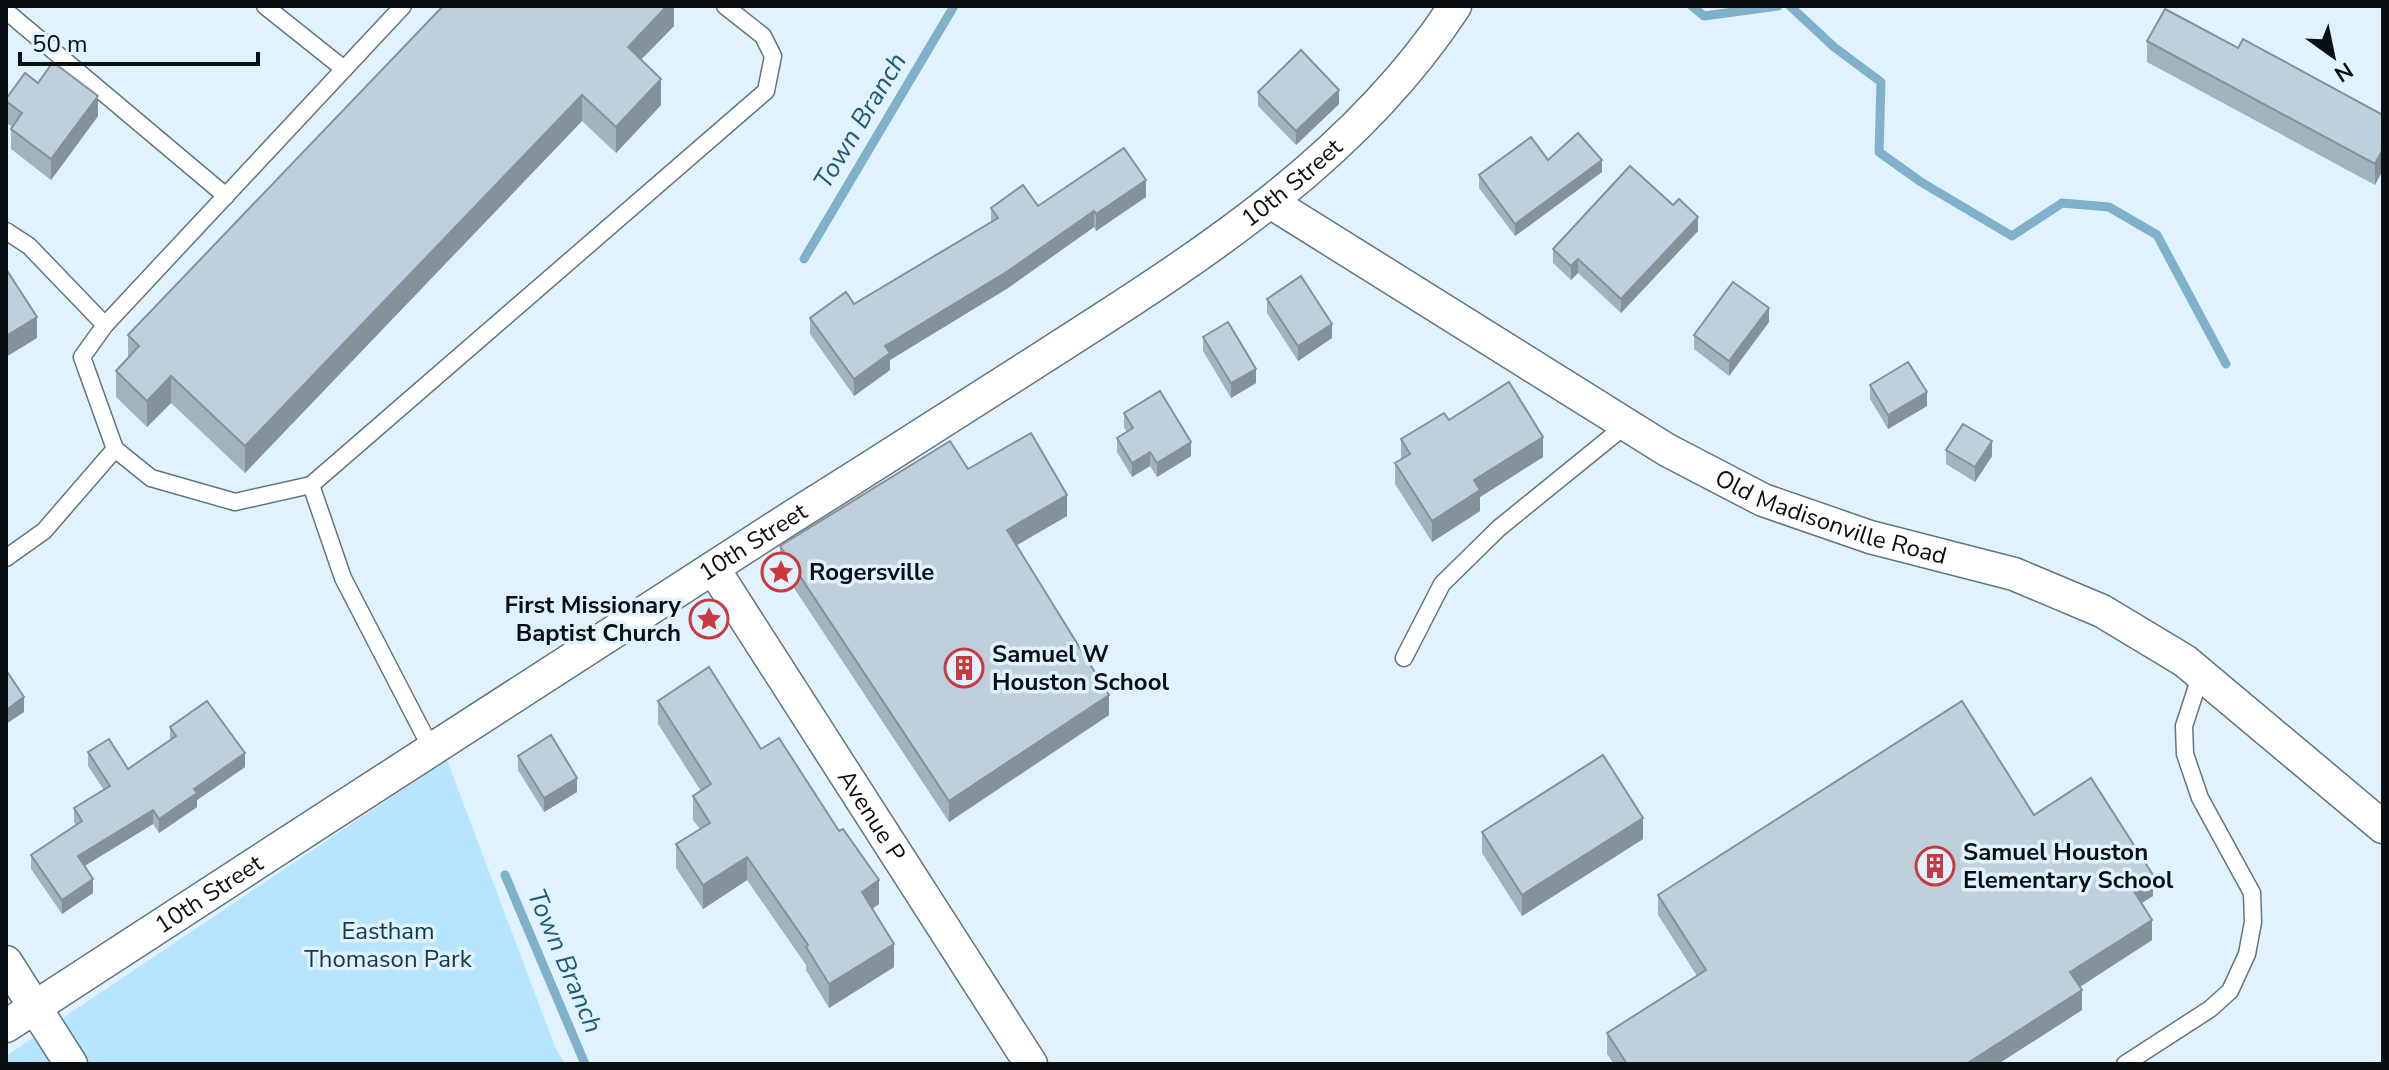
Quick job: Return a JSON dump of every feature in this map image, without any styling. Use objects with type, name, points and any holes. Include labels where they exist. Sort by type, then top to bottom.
[{"type":"street","name":"10th Street","points":[[6,1026],[1191,263],[1272,203],[1356,126],[1428,48],[1455,6]]},
{"type":"street","name":"Old Madisonville Road","points":[[1272,203],[1667,450],[1763,500],[1870,537],[2014,574],[2102,611],[2185,661],[2379,818]]},
{"type":"street","name":"Avenue P","points":[[713,568],[1031,1064]]},
{"type":"street","points":[[6,962],[71,1064]]},
{"type":"lane","points":[[265,6],[344,69]]},
{"type":"lane","points":[[403,6],[105,325],[82,357],[115,449],[151,478],[235,502],[311,485],[766,91],[773,56],[763,36],[725,6]]},
{"type":"lane","points":[[6,11],[226,196]]},
{"type":"lane","points":[[6,231],[29,246],[105,325]]},
{"type":"lane","points":[[1404,658],[1442,584],[1499,528],[1626,425]]},
{"type":"lane","points":[[6,558],[44,531],[115,449]]},
{"type":"lane","points":[[311,485],[343,578],[432,750]]},
{"type":"lane","points":[[2125,1064],[2210,1009],[2230,991],[2247,954],[2252,893],[2200,798],[2185,754],[2184,726],[2201,674]]},
{"type":"green space","name":"Eastham Thomason Park","points":[[447,760],[555,1047],[565,1064],[6,1064],[6,1056]]},
{"type":"building","points":[[443,6],[667,6],[628,47],[661,79],[616,127],[582,95],[245,446],[171,376],[147,401],[116,371],[139,346],[128,335]]},
{"type":"building","points":[[2165,9],[2238,48],[2243,39],[2383,115],[2383,149],[2375,164],[2147,41]]},
{"type":"building","points":[[1301,50],[1339,90],[1296,131],[1258,92]]},
{"type":"building","points":[[53,62],[98,96],[51,159],[11,129],[22,113],[6,99],[25,73],[38,83]]},
{"type":"building","points":[[1578,133],[1602,160],[1515,224],[1479,175],[1531,137],[1548,160]]},
{"type":"building","points":[[1124,148],[1146,180],[1096,214],[1094,211],[1008,271],[885,346],[890,353],[854,379],[810,318],[846,292],[854,304],[998,218],[991,208],[1023,185],[1038,206]]},
{"type":"building","points":[[1630,166],[1673,205],[1679,199],[1698,217],[1621,299],[1578,259],[1571,266],[1553,249]]},
{"type":"building","points":[[6,269],[37,317],[6,336]]},
{"type":"building","points":[[1301,276],[1332,324],[1298,346],[1267,299]]},
{"type":"building","points":[[1733,282],[1769,308],[1729,361],[1694,335]]},
{"type":"building","points":[[1228,322],[1256,369],[1231,383],[1203,337]]},
{"type":"building","points":[[1908,362],[1927,392],[1888,415],[1870,385]]},
{"type":"building","points":[[1509,382],[1543,437],[1474,480],[1480,490],[1432,521],[1395,463],[1410,454],[1401,439],[1444,413],[1449,420]]},
{"type":"building","points":[[1160,391],[1191,442],[1157,463],[1150,452],[1132,463],[1117,438],[1133,428],[1124,413]]},
{"type":"building","points":[[1963,424],[1992,441],[1975,467],[1946,450]]},
{"type":"building","name":"Samuel W Houston School","points":[[1031,433],[1067,495],[1007,530],[1109,695],[949,801],[780,546],[950,441],[968,469]]},
{"type":"building","points":[[709,667],[761,749],[779,738],[839,831],[843,829],[879,880],[862,892],[894,944],[829,984],[806,947],[808,945],[747,857],[703,885],[676,844],[710,823],[693,796],[711,784],[658,701]]},
{"type":"building","points":[[6,670],[24,697],[6,710]]},
{"type":"building","points":[[207,701],[245,753],[194,789],[197,793],[159,819],[153,810],[78,856],[93,879],[62,900],[31,855],[82,821],[74,808],[110,786],[88,752],[109,739],[128,769],[176,736],[170,727]]},
{"type":"building","name":"Samuel Houston Elementary School","points":[[1962,701],[2034,815],[2091,778],[2153,875],[2132,888],[2152,920],[2070,972],[2082,990],[1966,1064],[1627,1064],[1607,1033],[1706,970],[1658,895]]},
{"type":"building","points":[[551,735],[577,778],[544,798],[518,756]]},
{"type":"building","points":[[1603,755],[1643,818],[1522,895],[1482,832]]},
{"type":"waterway","name":"Town Branch","points":[[804,259],[954,6]]},
{"type":"waterway","points":[[1692,6],[1704,16],[1778,6]]},
{"type":"waterway","points":[[1790,6],[1834,47],[1881,82],[1879,152],[1921,182],[2012,236],[2062,203],[2109,207],[2157,235],[2226,364]]},
{"type":"waterway","name":"Town Branch","points":[[505,875],[585,1064]]},
{"type":"place","name":"Rogersville","points":[[781,572]]},
{"type":"place","name":"First Missionary Baptist Church","points":[[709,619]]},
{"type":"place","name":"Samuel W Houston School","points":[[964,668]]},
{"type":"place","name":"Samuel Houston Elementary School","points":[[1935,866]]}]
